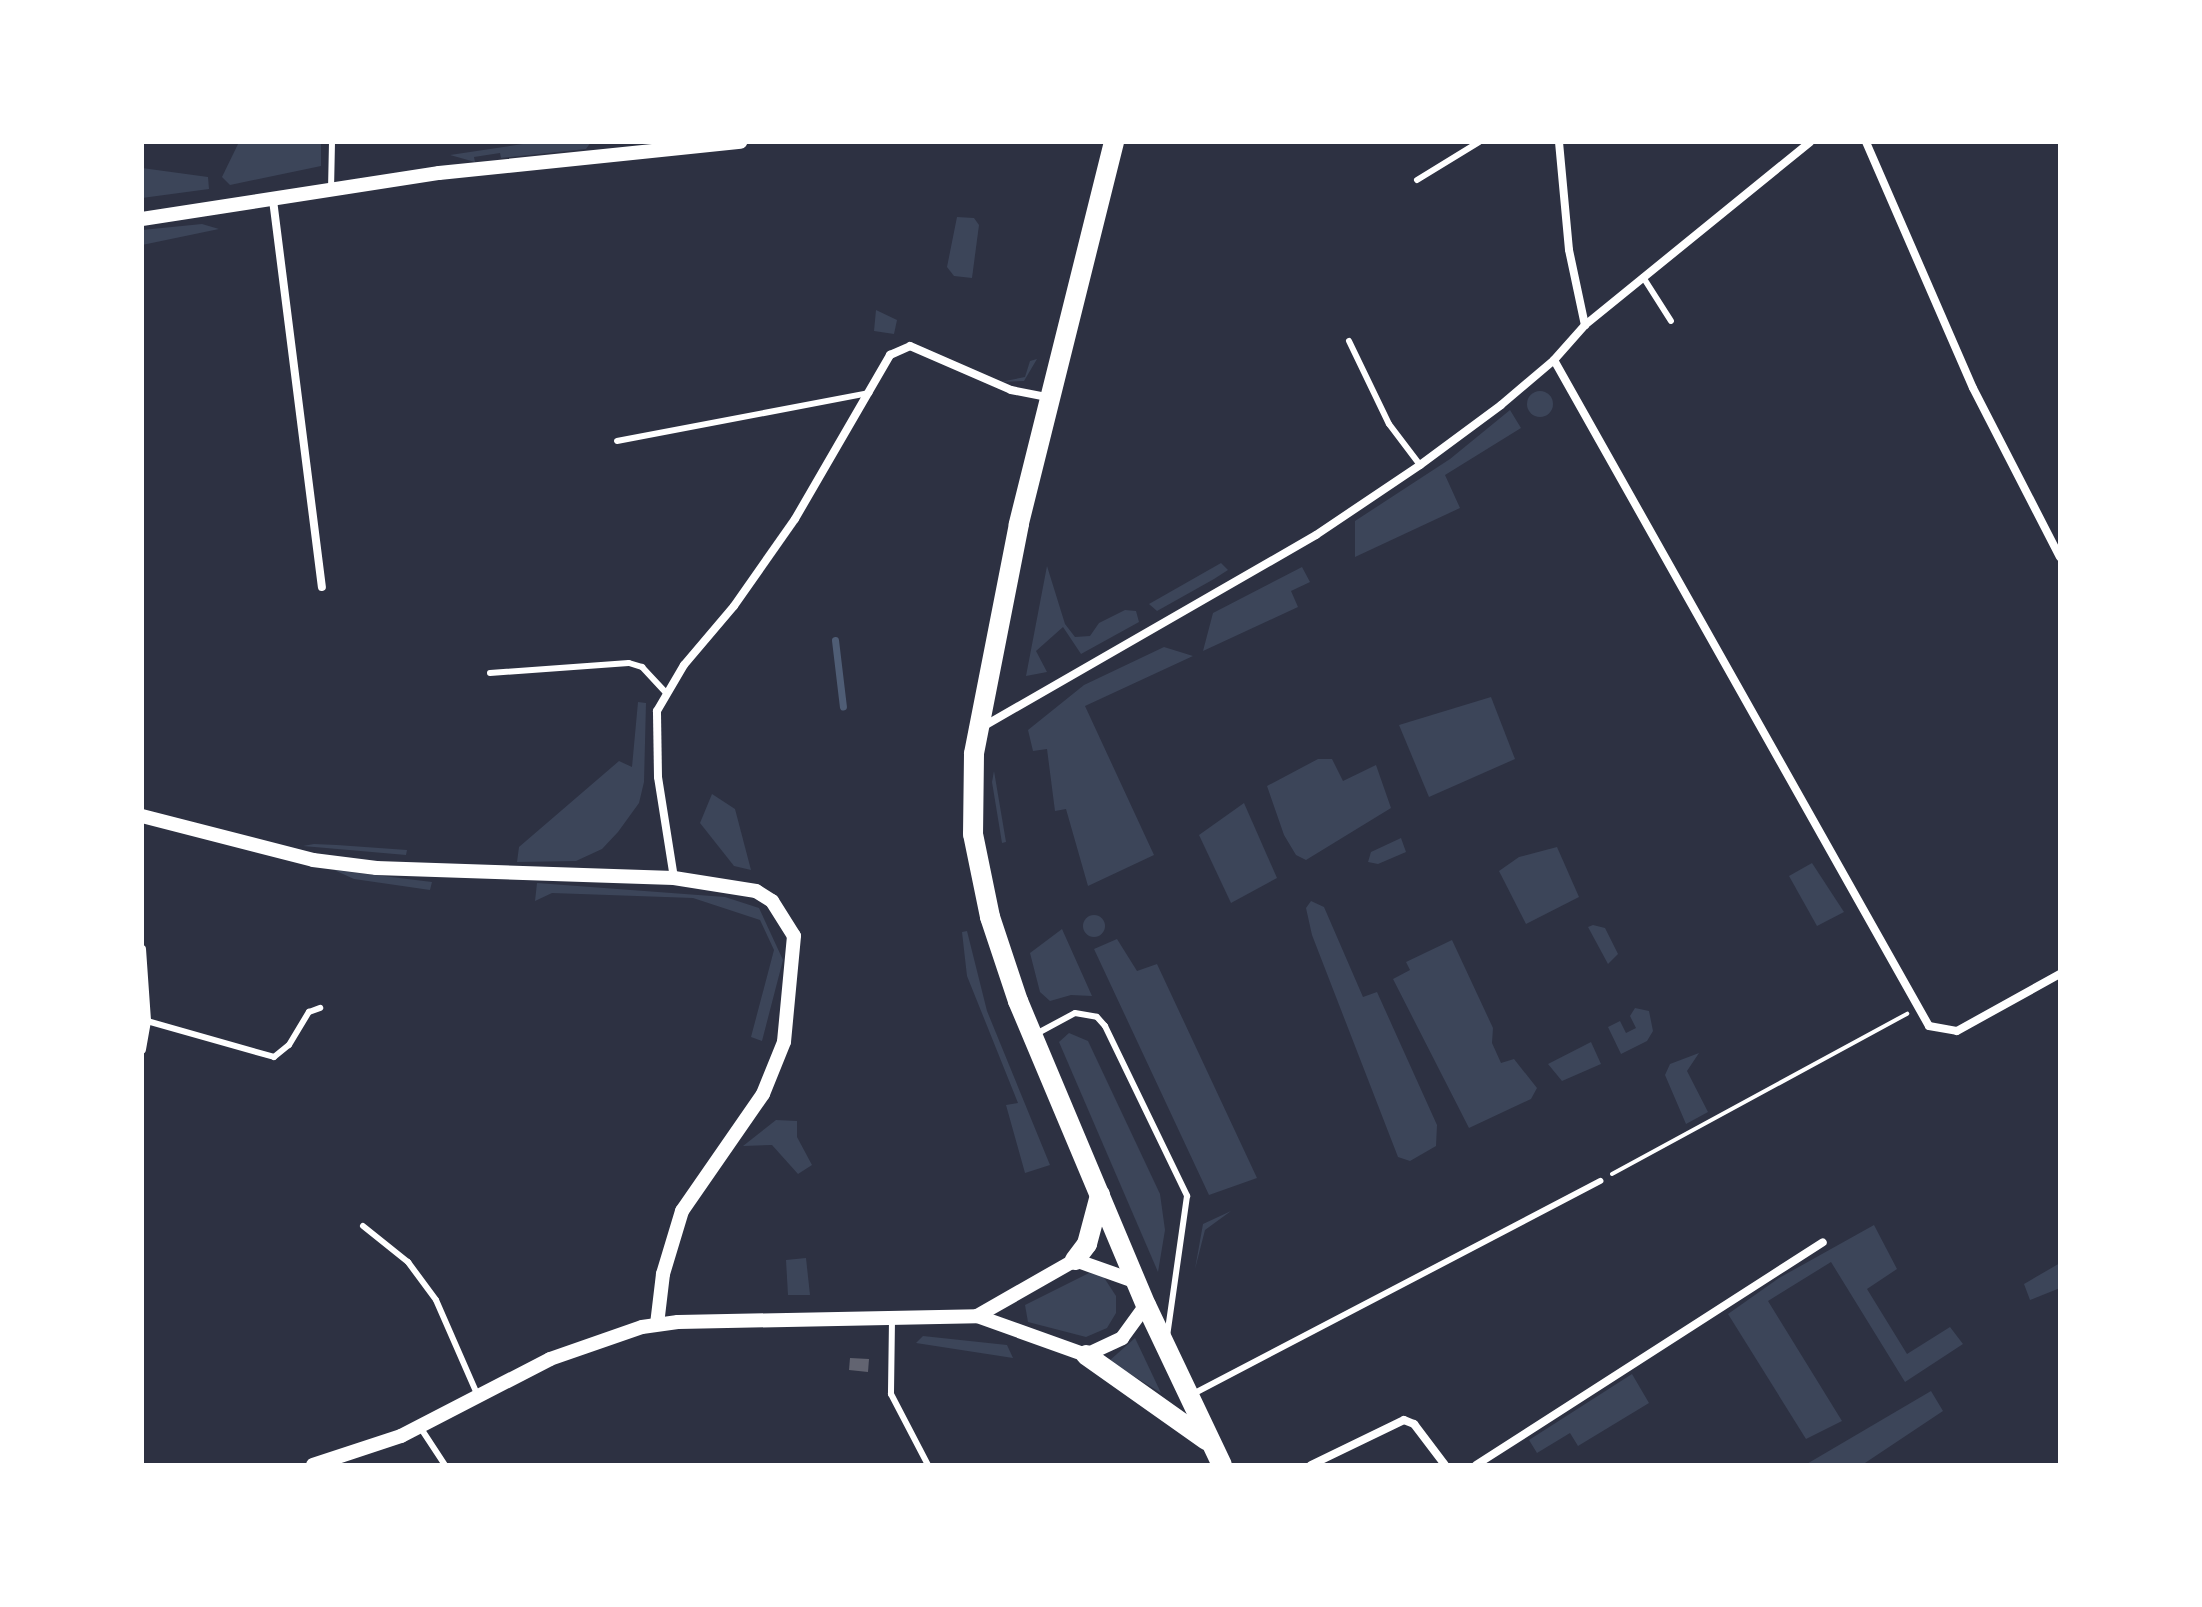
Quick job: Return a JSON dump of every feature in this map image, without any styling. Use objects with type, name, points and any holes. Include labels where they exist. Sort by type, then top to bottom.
[{"type":"main road","points":[[1114,142],[1047,397],[978,729],[971,787],[978,869],[1003,961],[1146,1305],[1207,1441],[1222,1465]]},
{"type":"main road","points":[[1075,1260],[1087,1244],[1100,1195]]},
{"type":"main road","points":[[1086,1355],[1207,1441]]},
{"type":"street","points":[[142,219],[331,190],[740,142]]},
{"type":"street","points":[[1559,142],[1569,250],[1585,325]]},
{"type":"street","points":[[978,729],[1316,535],[1420,465],[1554,360],[1585,325],[1810,142]]},
{"type":"street","points":[[1866,142],[1973,388],[2060,557]]},
{"type":"street","points":[[273,200],[322,587]]},
{"type":"street","points":[[674,878],[658,777],[657,711],[665,692],[795,519],[890,355],[910,346],[1011,390],[1047,397]]},
{"type":"street","points":[[1554,360],[1929,1026],[1957,1031],[2060,974]]},
{"type":"street","points":[[142,816],[313,860],[376,868],[674,878],[756,891],[772,901],[794,936],[795,957],[784,1042],[773,1073],[682,1211],[663,1274],[657,1324]]},
{"type":"street","points":[[142,949],[147,1021],[142,1050]]},
{"type":"street","points":[[1476,1465],[1823,1242]]},
{"type":"street","points":[[977,1316],[1075,1260],[1137,1282]]},
{"type":"street","points":[[313,1465],[372,1449],[581,1345],[657,1324],[977,1316],[1086,1355],[1122,1338],[1146,1305]]},
{"type":"street","points":[[1311,1465],[1404,1420],[1414,1424],[1445,1465]]},
{"type":"lane","points":[[331,190],[332,142]]},
{"type":"lane","points":[[1417,180],[1479,142]]},
{"type":"lane","points":[[1643,277],[1671,321]]},
{"type":"lane","points":[[1349,341],[1389,424],[1420,465]]},
{"type":"lane","points":[[617,441],[869,393]]},
{"type":"lane","points":[[490,673],[629,663],[642,667],[665,692]]},
{"type":"lane","points":[[147,1021],[274,1057],[289,1045],[309,1012],[320,1008]]},
{"type":"lane","points":[[1033,1035],[1075,1013],[1097,1017],[1187,1196],[1165,1347]]},
{"type":"lane","points":[[1188,1397],[1600,1181]]},
{"type":"lane","points":[[363,1226],[408,1262],[436,1300],[456,1336],[478,1397]]},
{"type":"lane","points":[[892,1320],[891,1394],[928,1465]]},
{"type":"lane","points":[[420,1427],[445,1465]]},
{"type":"path","points":[[1600,1181],[1917,1009]]},
{"type":"shaded area","points":[[239,142],[321,142],[321,166],[230,185],[222,177]]},
{"type":"shaded area","points":[[536,142],[591,142],[586,149],[501,158],[500,153],[474,157],[475,162],[450,155]]},
{"type":"shaded area","points":[[142,168],[208,177],[209,189],[142,198]]},
{"type":"shaded area","points":[[957,217],[974,218],[979,225],[972,278],[954,276],[947,267]]},
{"type":"shaded area","points":[[202,224],[219,229],[142,245],[142,230]]},
{"type":"shaded area","points":[[876,310],[897,320],[894,334],[874,331]]},
{"type":"shaded area","points":[[1037,359],[1024,381],[1000,382],[1025,377],[1030,361]]},
{"type":"shaded area","points":[[1540,391],[1549,395],[1553,404],[1549,413],[1540,417],[1531,413],[1527,404],[1531,395]]},
{"type":"shaded area","points":[[1510,410],[1521,428],[1445,475],[1460,508],[1355,557],[1355,521],[1450,459]]},
{"type":"shaded area","points":[[1221,563],[1228,570],[1214,579],[1157,611],[1149,604]]},
{"type":"shaded area","points":[[1047,566],[1065,624],[1075,637],[1090,636],[1099,623],[1125,610],[1136,611],[1139,622],[1081,654],[1063,627],[1036,651],[1047,672],[1026,676]]},
{"type":"shaded area","points":[[1302,567],[1310,582],[1291,591],[1298,607],[1203,651],[1213,613]]},
{"type":"shaded area","points":[[1164,647],[1193,656],[1085,706],[1154,855],[1088,886],[1066,809],[1055,811],[1047,749],[1033,751],[1028,730],[1084,685]]},
{"type":"shaded area","points":[[1491,697],[1515,759],[1429,797],[1399,725]]},
{"type":"shaded area","points":[[638,702],[646,703],[644,782],[639,803],[618,832],[602,849],[576,861],[517,862],[519,847],[619,761],[632,767]]},
{"type":"shaded area","points":[[1318,759],[1332,759],[1343,781],[1376,765],[1391,808],[1306,860],[1296,855],[1284,835],[1267,786]]},
{"type":"shaded area","points":[[994,771],[1006,842],[1002,843],[992,782]]},
{"type":"shaded area","points":[[712,794],[735,809],[751,870],[734,866],[700,823]]},
{"type":"shaded area","points":[[1244,803],[1277,878],[1231,903],[1199,835]]},
{"type":"shaded area","points":[[1401,838],[1406,852],[1378,864],[1368,862],[1371,852]]},
{"type":"shaded area","points":[[314,844],[407,850],[406,855],[303,846]]},
{"type":"shaded area","points":[[1557,847],[1579,897],[1526,924],[1499,871],[1519,857]]},
{"type":"shaded area","points":[[1812,863],[1844,912],[1817,926],[1789,876]]},
{"type":"shaded area","points":[[334,870],[432,882],[430,890],[354,879]]},
{"type":"shaded area","points":[[537,883],[725,897],[759,908],[783,960],[762,1041],[751,1037],[774,950],[760,920],[693,898],[552,893],[535,901]]},
{"type":"shaded area","points":[[1311,901],[1324,907],[1363,997],[1377,992],[1437,1125],[1436,1146],[1410,1161],[1398,1157],[1312,935],[1306,908]]},
{"type":"shaded area","points":[[1094,915],[1102,918],[1105,926],[1102,934],[1094,937],[1086,934],[1083,926],[1086,918]]},
{"type":"shaded area","points":[[1588,927],[1605,928],[1618,954],[1608,964]]},
{"type":"shaded area","points":[[1062,929],[1092,996],[1071,995],[1050,1001],[1040,992],[1030,953]]},
{"type":"shaded area","points":[[967,931],[987,1011],[1050,1165],[1025,1173],[1006,1105],[1018,1103],[967,976],[962,932]]},
{"type":"shaded area","points":[[1117,939],[1137,971],[1157,964],[1257,1178],[1209,1195],[1094,949]]},
{"type":"shaded area","points":[[1452,940],[1493,1028],[1492,1043],[1501,1063],[1514,1059],[1537,1088],[1531,1099],[1469,1128],[1393,979],[1410,970],[1406,962]]},
{"type":"shaded area","points":[[1635,1008],[1649,1011],[1653,1031],[1647,1041],[1621,1054],[1608,1027],[1620,1021],[1626,1033],[1636,1028],[1630,1016]]},
{"type":"shaded area","points":[[1069,1033],[1088,1041],[1160,1194],[1165,1230],[1158,1272],[1059,1042]]},
{"type":"shaded area","points":[[1591,1042],[1601,1064],[1562,1081],[1548,1064]]},
{"type":"shaded area","points":[[1699,1053],[1687,1071],[1708,1112],[1686,1124],[1665,1075],[1670,1064]]},
{"type":"shaded area","points":[[776,1120],[797,1121],[797,1137],[812,1165],[798,1174],[772,1145],[743,1146]]},
{"type":"shaded area","points":[[1231,1211],[1205,1230],[1195,1269],[1203,1224]]},
{"type":"shaded area","points":[[1874,1225],[1897,1269],[1867,1289],[1907,1354],[1950,1327],[1963,1344],[1905,1382],[1831,1262],[1768,1301],[1842,1421],[1806,1439],[1728,1314],[1779,1278]]},
{"type":"shaded area","points":[[806,1258],[810,1295],[788,1295],[786,1260]]},
{"type":"shaded area","points":[[2060,1263],[2060,1288],[2030,1300],[2024,1284]]},
{"type":"shaded area","points":[[1089,1273],[1103,1276],[1116,1296],[1116,1313],[1107,1328],[1086,1337],[1028,1322],[1025,1305]]},
{"type":"shaded area","points":[[923,1336],[1007,1345],[1013,1358],[916,1343]]},
{"type":"shaded area","points":[[1135,1338],[1161,1393],[1109,1361]]},
{"type":"shaded area","points":[[1632,1374],[1649,1403],[1578,1446],[1570,1433],[1537,1453],[1529,1440]]},
{"type":"shaded area","points":[[1931,1391],[1943,1411],[1862,1465],[1805,1465]]},
{"type":"building","points":[[850,1358],[869,1359],[868,1372],[849,1370]]},
{"type":"waterway","points":[[835,640],[843,707]]}]
